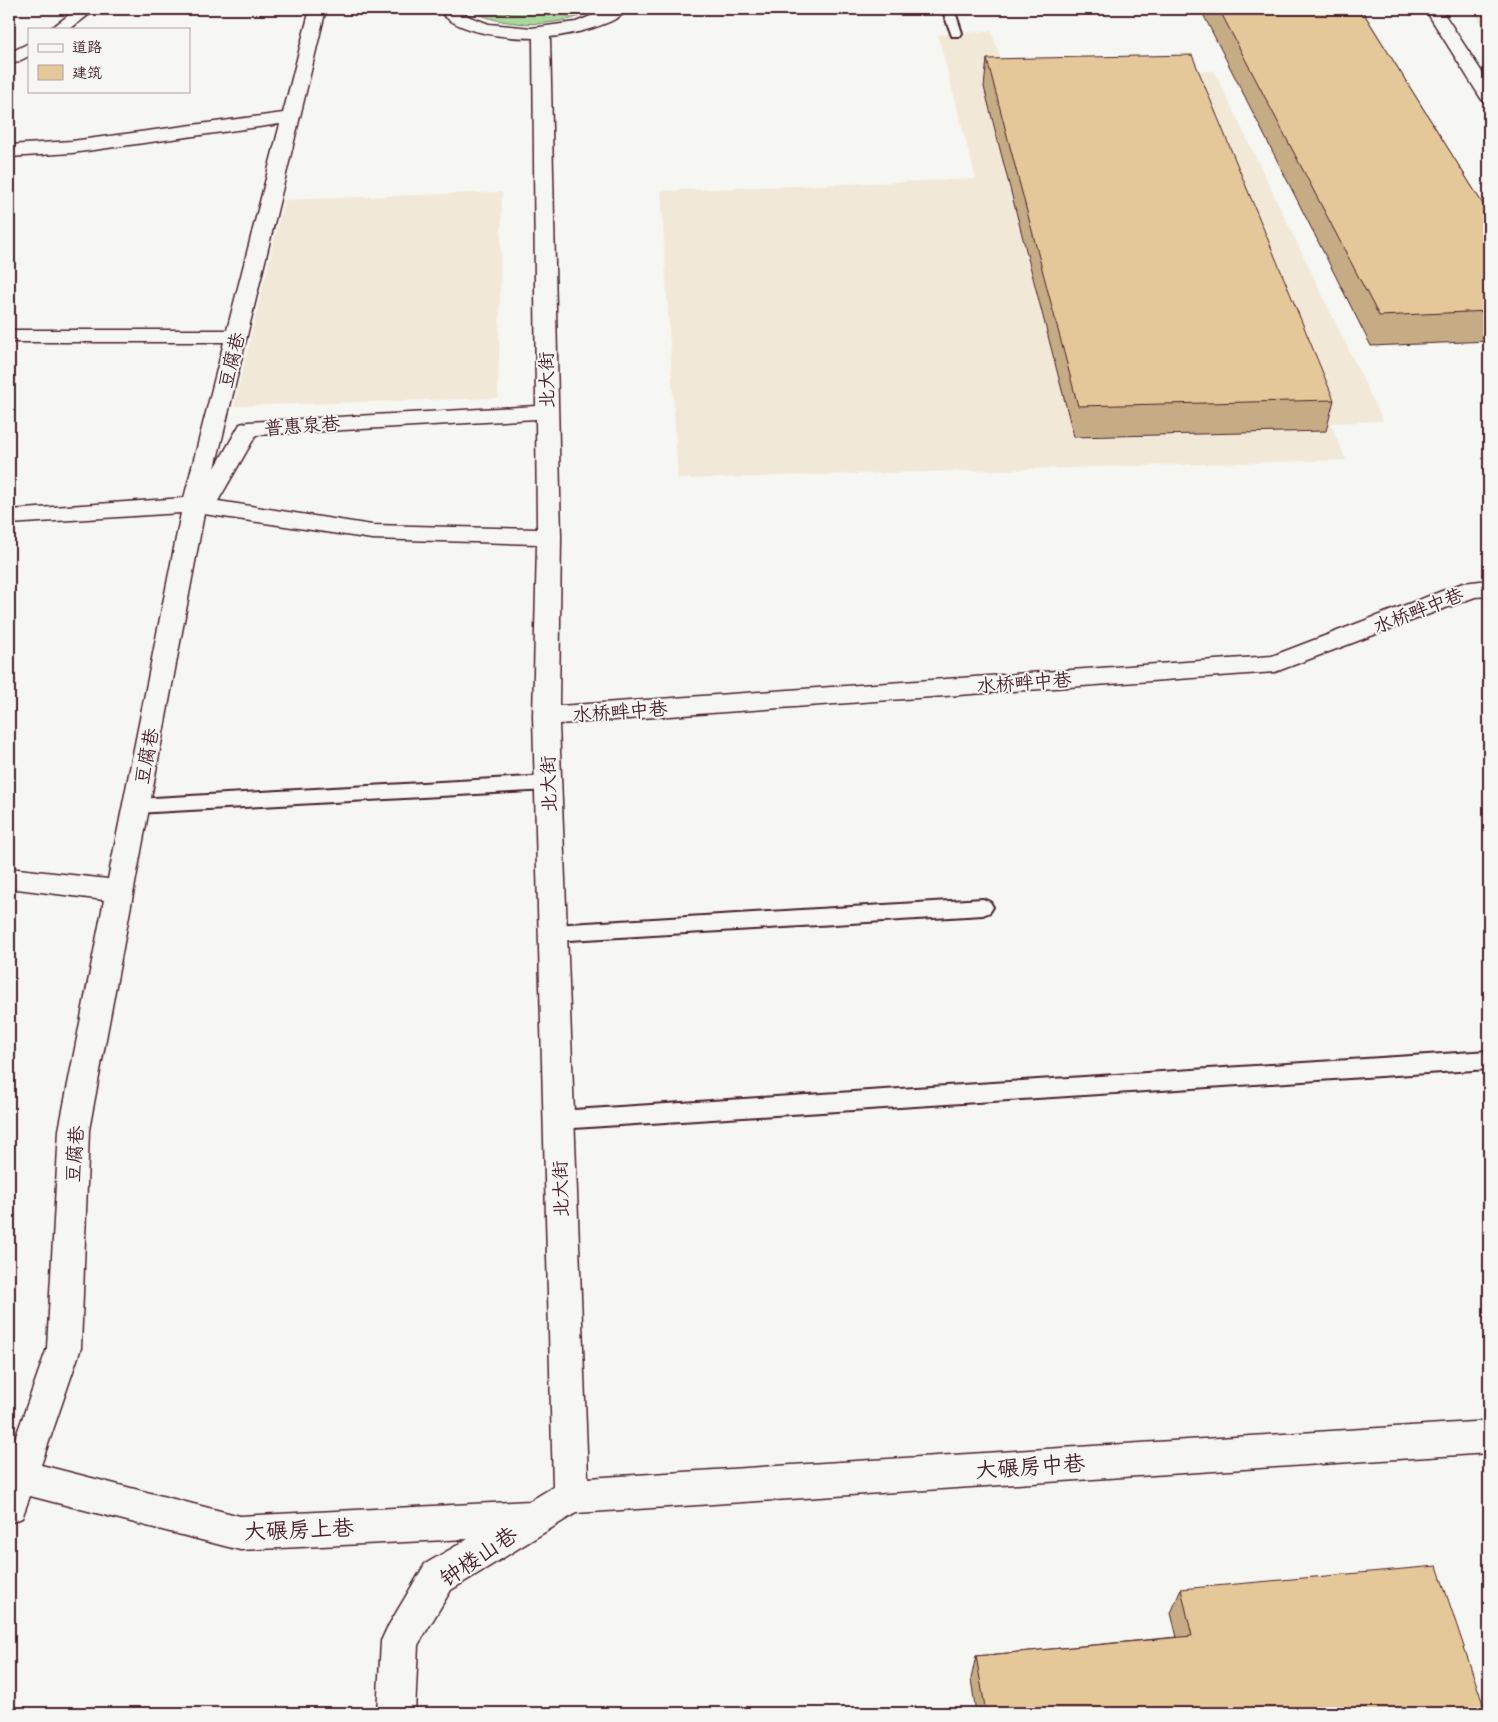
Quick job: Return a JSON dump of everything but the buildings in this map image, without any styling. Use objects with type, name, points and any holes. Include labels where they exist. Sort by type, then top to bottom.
[{"type":"street","points":[[60,28],[88,9]]},
{"type":"street","name":"豆腐巷","points":[[12,1486],[64,1348],[74,1130],[194,505],[318,9]]},
{"type":"street","points":[[446,9],[457,18],[470,24],[500,31],[541,33],[584,26],[604,19],[620,9]]},
{"type":"street","points":[[1434,9],[1489,97]]},
{"type":"street","name":"北大街","points":[[541,33],[549,537],[546,716],[558,1057],[558,1120],[570,1496]]},
{"type":"street","points":[[9,61],[28,49]]},
{"type":"street","points":[[9,151],[72,147],[291,117]]},
{"type":"street","points":[[9,336],[236,336]]},
{"type":"street","name":"普惠泉巷","points":[[194,505],[208,499],[248,429],[546,412]]},
{"type":"street","points":[[9,517],[194,505],[372,532],[549,537]]},
{"type":"street","name":"水桥畔中巷","points":[[546,716],[1274,664],[1472,590],[1489,588]]},
{"type":"street","points":[[9,878],[120,891]]},
{"type":"street","name":"大碾房中巷","points":[[570,1496],[1489,1437]]},
{"type":"street","name":"大碾房上巷","points":[[12,1486],[240,1533],[537,1518]]},
{"type":"street","points":[[537,1518],[570,1496]]},
{"type":"street","name":"钟楼山巷","points":[[396,1713],[400,1640],[438,1576],[537,1518]]},
{"type":"lane","points":[[948,9],[956,33]]},
{"type":"lane","points":[[136,806],[548,783]]},
{"type":"lane","points":[[553,933],[982,907]]},
{"type":"lane","points":[[558,1120],[1489,1060]]},
{"type":"shaded area","points":[[1471,9],[1489,9],[1489,34]]},
{"type":"shaded area","points":[[991,31],[1007,76],[1214,71],[1383,421],[1330,423],[1346,460],[678,479],[661,191],[976,179],[938,35]]},
{"type":"shaded area","points":[[502,192],[498,398],[234,406],[284,200]]},
{"type":"green space","points":[[470,9],[596,9],[568,20],[533,24],[498,20],[483,16]]}]
